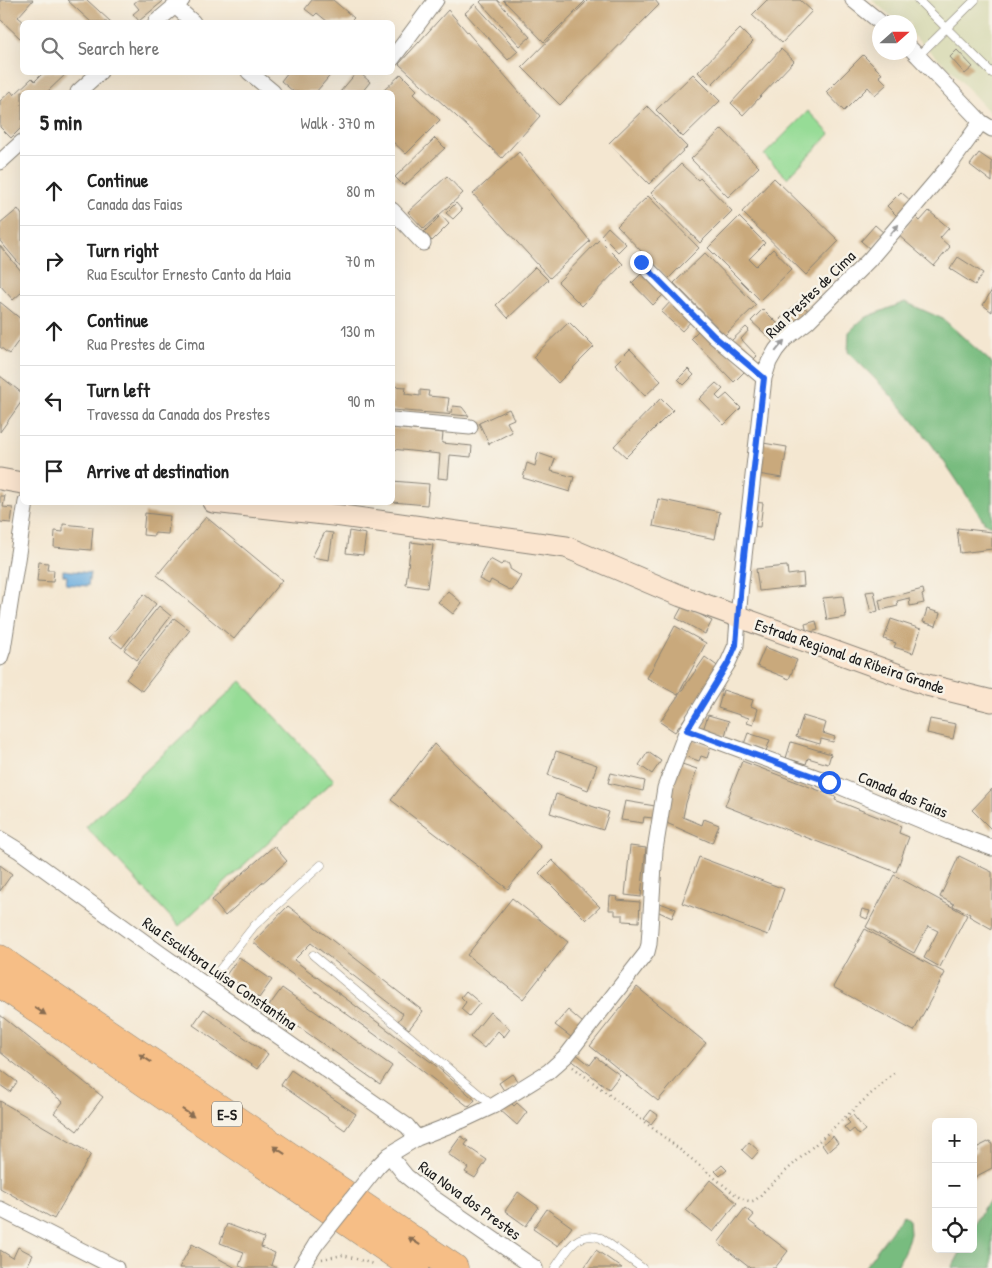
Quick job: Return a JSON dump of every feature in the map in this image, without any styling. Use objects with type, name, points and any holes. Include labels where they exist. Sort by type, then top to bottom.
[{"type":"highway","name":"E-S","points":[[0,959],[454,1268]]},
{"type":"highway","name":"E-S","points":[[0,983],[415,1268]]},
{"type":"main road","points":[[0,479],[20,483]]},
{"type":"main road","name":"Estrada Regional da Ribeira Grande","points":[[269,505],[343,509],[566,547],[681,596],[927,686],[992,701]]},
{"type":"street","points":[[395,55],[436,0]]},
{"type":"street","points":[[853,0],[872,15]]},
{"type":"street","points":[[158,20],[179,3],[192,20]]},
{"type":"street","points":[[917,55],[987,125]]},
{"type":"street","points":[[80,90],[97,75]]},
{"type":"street","points":[[253,75],[271,90]]},
{"type":"street","name":"Rua Prestes de Cima","points":[[302,1265],[316,1244],[377,1167],[390,1156],[417,1138],[493,1106],[548,1072],[563,1060],[647,952],[655,850],[664,788],[687,730],[728,663],[736,645],[764,378],[769,362],[776,350],[786,339],[808,321],[869,260],[949,166],[987,125]]},
{"type":"street","points":[[0,162],[20,144]]},
{"type":"street","points":[[395,213],[423,243]]},
{"type":"street","points":[[641,262],[714,336],[764,378]]},
{"type":"street","points":[[395,420],[470,427]]},
{"type":"street","points":[[0,658],[26,505]]},
{"type":"street","name":"Canada das Faias","points":[[687,730],[829,782],[992,848]]},
{"type":"street","name":"Rua Escultora Luísa Constantina","points":[[0,839],[407,1126],[417,1138]]},
{"type":"street","name":"Rua Nova dos Prestes","points":[[390,1156],[406,1176],[432,1197],[535,1268]]},
{"type":"street","points":[[0,1209],[116,1268]]},
{"type":"lane","points":[[918,0],[992,73]]},
{"type":"lane","points":[[917,50],[946,28],[975,0]]},
{"type":"lane","points":[[207,986],[254,926],[321,865]]},
{"type":"lane","points":[[313,955],[493,1106]]},
{"type":"lane","points":[[554,1268],[575,1241],[583,1237],[594,1236],[601,1238],[642,1268]]},
{"type":"path","points":[[563,1060],[673,1144],[737,1196],[752,1202],[757,1200],[765,1190],[895,1072]]},
{"type":"path","points":[[302,1265],[342,1255],[372,1263],[379,1268]]},
{"type":"shaded area","points":[[872,0],[992,0],[992,115],[950,69],[917,39],[917,15],[890,15]]},
{"type":"green space","points":[[808,111],[830,134],[787,178],[764,155]]},
{"type":"green space","points":[[905,302],[943,319],[992,363],[992,526],[985,523],[946,464],[919,428],[885,389],[848,352],[849,332],[864,318]]},
{"type":"green space","points":[[241,681],[334,780],[179,926],[86,827]]},
{"type":"green space","points":[[992,1199],[992,1268],[952,1268],[960,1253],[977,1253],[977,1220],[984,1207]]},
{"type":"green space","points":[[903,1215],[909,1220],[910,1234],[896,1268],[864,1268],[900,1219]]},
{"type":"water","points":[[63,570],[90,573],[88,586],[66,584],[67,576],[63,575]]},
{"type":"building","points":[[0,0],[33,0],[18,17],[22,20],[20,20],[20,38],[0,19]]},
{"type":"building","points":[[67,0],[87,0],[109,20],[89,20]]},
{"type":"building","points":[[138,0],[160,0],[162,2],[140,20],[133,14],[139,9],[134,3]]},
{"type":"building","points":[[312,0],[333,0],[354,18],[352,20],[326,20],[317,13],[314,16],[305,9]]},
{"type":"building","points":[[482,0],[497,0],[530,37],[520,46],[480,2]]},
{"type":"building","points":[[503,0],[586,0],[544,42]]},
{"type":"building","points":[[588,0],[655,0],[659,5],[560,105],[522,67]]},
{"type":"building","points":[[767,0],[800,0],[812,11],[782,43],[752,15]]},
{"type":"building","points":[[475,4],[518,51],[508,60],[465,13]]},
{"type":"building","points":[[448,10],[540,116],[502,158],[399,64]]},
{"type":"building","points":[[740,29],[753,42],[711,85],[698,72]]},
{"type":"building","points":[[781,49],[794,61],[743,115],[731,103]]},
{"type":"building","points":[[957,50],[973,67],[965,74],[950,57]]},
{"type":"building","points":[[863,55],[882,74],[879,76],[887,84],[875,95],[868,87],[844,111],[826,92]]},
{"type":"building","points":[[401,74],[417,90],[413,94],[440,120],[406,154],[395,144],[395,90],[384,90]]},
{"type":"building","points":[[693,74],[720,101],[683,137],[656,110]]},
{"type":"building","points":[[41,75],[65,75],[49,90],[20,90],[20,129],[11,138],[0,127],[0,101],[11,91],[14,95],[32,78],[35,81]]},
{"type":"building","points":[[286,75],[330,75],[318,90],[292,90],[281,81]]},
{"type":"building","points":[[354,75],[362,75],[370,82],[364,90],[342,90]]},
{"type":"building","points":[[647,106],[687,147],[649,184],[609,143]]},
{"type":"building","points":[[722,129],[759,167],[728,197],[691,159]]},
{"type":"building","points":[[435,138],[445,148],[404,186],[395,177]]},
{"type":"building","points":[[519,152],[590,241],[550,278],[473,194]]},
{"type":"building","points":[[979,153],[992,162],[992,182],[970,165]]},
{"type":"building","points":[[681,164],[698,180],[700,178],[732,211],[700,243],[651,193]]},
{"type":"building","points":[[447,176],[463,193],[424,229],[408,212]]},
{"type":"building","points":[[774,178],[839,241],[806,275],[742,212]]},
{"type":"building","points":[[901,192],[912,202],[898,217],[887,206]]},
{"type":"building","points":[[648,196],[699,248],[668,279],[617,226]]},
{"type":"building","points":[[456,203],[462,210],[453,219],[446,213]]},
{"type":"building","points":[[18,209],[20,212],[20,265],[0,241],[0,224]]},
{"type":"building","points":[[929,211],[949,228],[940,238],[950,247],[934,266],[898,235],[915,216],[920,221]]},
{"type":"building","points":[[441,215],[449,224],[432,241],[424,232]]},
{"type":"building","points":[[739,217],[765,243],[749,259],[756,266],[773,249],[792,269],[760,300],[708,248]]},
{"type":"building","points":[[875,225],[884,233],[870,249],[861,241]]},
{"type":"building","points":[[608,227],[626,244],[618,252],[601,235]]},
{"type":"building","points":[[599,240],[623,264],[582,306],[558,282]]},
{"type":"building","points":[[0,246],[20,270],[20,294],[13,300],[0,285]]},
{"type":"building","points":[[705,253],[756,305],[725,335],[674,283]]},
{"type":"building","points":[[958,257],[983,273],[975,285],[950,269]]},
{"type":"building","points":[[535,267],[548,280],[508,318],[496,305]]},
{"type":"building","points":[[643,272],[665,293],[653,305],[632,283]]},
{"type":"building","points":[[992,290],[992,312],[983,305]]},
{"type":"building","points":[[672,300],[693,319],[682,331],[661,312]]},
{"type":"building","points":[[799,301],[808,311],[788,328],[780,319]]},
{"type":"building","points":[[0,302],[20,318],[20,339],[9,354],[0,347]]},
{"type":"building","points":[[763,309],[784,330],[773,341],[751,321]]},
{"type":"building","points":[[569,322],[594,347],[558,383],[533,357]]},
{"type":"building","points":[[702,327],[746,370],[734,382],[691,338]]},
{"type":"building","points":[[746,327],[749,330],[741,339],[757,356],[751,362],[731,341]]},
{"type":"building","points":[[630,349],[661,381],[645,396],[615,364]]},
{"type":"building","points":[[688,369],[694,375],[684,385],[678,379]]},
{"type":"building","points":[[0,376],[20,391],[20,404],[0,432]]},
{"type":"building","points":[[716,383],[723,389],[716,396],[720,400],[727,394],[741,408],[724,425],[699,399]]},
{"type":"building","points":[[395,386],[406,387],[405,394],[420,396],[420,390],[429,391],[428,396],[449,398],[447,412],[452,412],[453,406],[462,407],[469,416],[395,410]]},
{"type":"building","points":[[661,398],[673,410],[626,457],[614,446]]},
{"type":"building","points":[[509,409],[514,419],[507,422],[512,432],[489,444],[479,423]]},
{"type":"building","points":[[395,428],[443,433],[442,443],[472,446],[471,457],[450,455],[448,479],[438,478],[440,454],[395,449]]},
{"type":"building","points":[[763,443],[787,447],[782,478],[758,474]]},
{"type":"building","points":[[538,453],[555,459],[551,471],[574,477],[570,492],[523,478],[527,463],[535,466]]},
{"type":"building","points":[[395,481],[429,484],[427,505],[395,502]]},
{"type":"building","points":[[0,496],[5,496],[3,507],[13,508],[11,523],[0,522]]},
{"type":"building","points":[[658,499],[720,512],[715,539],[653,526]]},
{"type":"building","points":[[754,502],[763,503],[760,527],[751,526]]},
{"type":"building","points":[[145,513],[170,516],[168,534],[154,533],[154,536],[143,535]]},
{"type":"building","points":[[206,517],[282,580],[234,639],[157,575]]},
{"type":"building","points":[[63,524],[93,527],[91,550],[54,547],[55,531],[63,532]]},
{"type":"building","points":[[957,528],[992,532],[992,549],[960,553]]},
{"type":"building","points":[[349,531],[366,534],[363,555],[346,553]]},
{"type":"building","points":[[325,532],[333,533],[329,560],[312,557]]},
{"type":"building","points":[[411,542],[433,545],[427,588],[406,585]]},
{"type":"building","points":[[490,559],[501,565],[508,563],[510,569],[521,576],[512,591],[491,580],[489,584],[479,579]]},
{"type":"building","points":[[39,562],[48,563],[47,570],[54,570],[53,582],[37,581]]},
{"type":"building","points":[[787,566],[788,575],[803,573],[804,586],[759,591],[756,569]]},
{"type":"building","points":[[923,589],[924,603],[910,606],[909,598],[897,601],[898,606],[881,610],[879,600]]},
{"type":"building","points":[[448,591],[462,603],[453,614],[438,602]]},
{"type":"building","points":[[874,591],[878,611],[871,613],[866,592]]},
{"type":"building","points":[[144,594],[156,604],[122,648],[109,638]]},
{"type":"building","points":[[843,596],[846,617],[827,620],[823,598]]},
{"type":"building","points":[[683,605],[712,621],[705,634],[676,618]]},
{"type":"building","points":[[159,606],[171,616],[137,660],[124,650]]},
{"type":"building","points":[[927,609],[940,613],[936,626],[923,622]]},
{"type":"building","points":[[174,618],[190,630],[142,691],[126,679]]},
{"type":"building","points":[[891,619],[921,629],[913,653],[894,647],[896,643],[884,639]]},
{"type":"building","points":[[816,621],[818,630],[807,633],[805,624]]},
{"type":"building","points":[[675,626],[706,643],[678,695],[647,678]]},
{"type":"building","points":[[765,647],[797,660],[789,679],[757,666]]},
{"type":"building","points":[[705,657],[720,668],[675,732],[660,722]]},
{"type":"building","points":[[723,690],[753,700],[751,706],[758,709],[753,725],[747,723],[749,718],[718,708]]},
{"type":"building","points":[[708,715],[729,721],[725,736],[703,730]]},
{"type":"building","points":[[803,716],[826,723],[823,733],[835,737],[833,742],[821,739],[820,744],[796,737]]},
{"type":"building","points":[[930,719],[956,724],[953,739],[927,733]]},
{"type":"building","points":[[748,733],[770,740],[766,751],[744,744]]},
{"type":"building","points":[[691,739],[711,746],[707,758],[701,756],[699,761],[685,756]]},
{"type":"building","points":[[791,742],[831,754],[828,764],[808,758],[806,764],[786,758]]},
{"type":"building","points":[[434,744],[541,847],[508,889],[391,800]]},
{"type":"building","points":[[556,751],[597,765],[588,790],[548,775]]},
{"type":"building","points":[[648,752],[661,761],[652,774],[639,765]]},
{"type":"building","points":[[742,761],[836,797],[835,800],[901,826],[899,833],[909,837],[896,872],[725,806]]},
{"type":"building","points":[[679,763],[697,769],[683,817],[702,825],[704,819],[719,825],[712,843],[662,821]]},
{"type":"building","points":[[611,773],[645,781],[643,791],[608,783]]},
{"type":"building","points":[[992,789],[992,830],[972,810]]},
{"type":"building","points":[[556,794],[609,812],[603,830],[550,813]]},
{"type":"building","points":[[625,801],[655,806],[653,818],[644,817],[643,823],[621,820]]},
{"type":"building","points":[[274,846],[287,861],[225,916],[212,900]]},
{"type":"building","points":[[630,846],[646,848],[641,897],[625,895]]},
{"type":"building","points":[[959,856],[992,872],[992,929],[940,897]]},
{"type":"building","points":[[699,857],[784,889],[768,935],[682,903]]},
{"type":"building","points":[[552,860],[600,907],[586,920],[539,873]]},
{"type":"building","points":[[0,865],[12,874],[0,891]]},
{"type":"building","points":[[894,875],[967,915],[940,967],[924,958],[938,931],[928,926],[914,953],[866,927]]},
{"type":"building","points":[[610,896],[618,897],[617,900],[640,902],[639,922],[623,921],[623,915],[615,915],[615,910],[609,910]]},
{"type":"building","points":[[512,898],[568,942],[523,999],[467,955]]},
{"type":"building","points":[[660,903],[676,909],[672,918],[657,911]]},
{"type":"building","points":[[288,906],[423,1011],[409,1029],[398,1021],[403,1014],[311,943],[294,960],[435,1065],[475,1100],[469,1107],[392,1047],[285,969],[253,942]]},
{"type":"building","points":[[862,909],[870,911],[867,919],[860,916]]},
{"type":"building","points":[[865,929],[945,973],[914,1031],[833,987]]},
{"type":"building","points":[[239,957],[272,980],[259,998],[226,975]]},
{"type":"building","points":[[637,987],[706,1043],[658,1101],[590,1046]]},
{"type":"building","points":[[282,988],[392,1066],[380,1084],[269,1006]]},
{"type":"building","points":[[466,991],[480,1003],[469,1016],[461,1009],[466,1002],[461,997]]},
{"type":"building","points":[[204,1009],[268,1054],[257,1069],[193,1025]]},
{"type":"building","points":[[568,1010],[583,1023],[571,1037],[555,1025]]},
{"type":"building","points":[[490,1012],[510,1029],[504,1037],[498,1031],[484,1048],[470,1037]]},
{"type":"building","points":[[0,1015],[103,1097],[77,1131],[54,1113],[63,1102],[0,1052]]},
{"type":"building","points":[[575,1053],[590,1065],[596,1057],[620,1075],[609,1089],[570,1059]]},
{"type":"building","points":[[0,1069],[17,1082],[10,1092],[0,1085]]},
{"type":"building","points":[[291,1070],[356,1114],[345,1130],[281,1085]]},
{"type":"building","points":[[512,1074],[518,1082],[505,1092],[499,1083]]},
{"type":"building","points":[[0,1101],[91,1154],[54,1219],[0,1188]]},
{"type":"building","points":[[510,1102],[514,1106],[517,1103],[527,1112],[517,1125],[500,1110]]},
{"type":"building","points":[[651,1110],[658,1115],[651,1124],[644,1119]]},
{"type":"building","points":[[853,1115],[865,1130],[859,1135],[854,1129],[849,1133],[844,1127],[850,1123],[847,1120]]},
{"type":"building","points":[[461,1136],[468,1141],[465,1145],[487,1160],[475,1178],[465,1172],[468,1168],[448,1154]]},
{"type":"building","points":[[833,1136],[838,1143],[827,1152],[822,1145]]},
{"type":"building","points":[[990,1141],[992,1145],[992,1168],[977,1176],[978,1151],[977,1148]]},
{"type":"building","points":[[749,1142],[759,1151],[752,1159],[742,1150]]},
{"type":"building","points":[[722,1165],[727,1170],[720,1176],[715,1171]]},
{"type":"building","points":[[710,1180],[737,1203],[713,1232],[686,1210]]},
{"type":"building","points":[[518,1192],[539,1207],[526,1226],[505,1211]]},
{"type":"building","points":[[745,1208],[754,1215],[749,1221],[788,1251],[775,1268],[750,1268],[718,1243]]},
{"type":"building","points":[[547,1209],[572,1227],[558,1246],[533,1229]]},
{"type":"building","points":[[227,1224],[264,1238],[261,1247],[275,1253],[271,1265],[278,1268],[245,1268],[239,1266],[244,1252],[220,1243]]},
{"type":"building","points":[[192,1244],[236,1268],[179,1268]]},
{"type":"building","points":[[18,1247],[33,1255],[26,1268],[0,1268],[0,1250],[13,1258]]},
{"type":"building","points":[[596,1250],[622,1268],[584,1268]]},
{"type":"route","points":[[641,262],[714,336],[764,378],[736,645],[728,663],[687,730],[829,782]]}]
